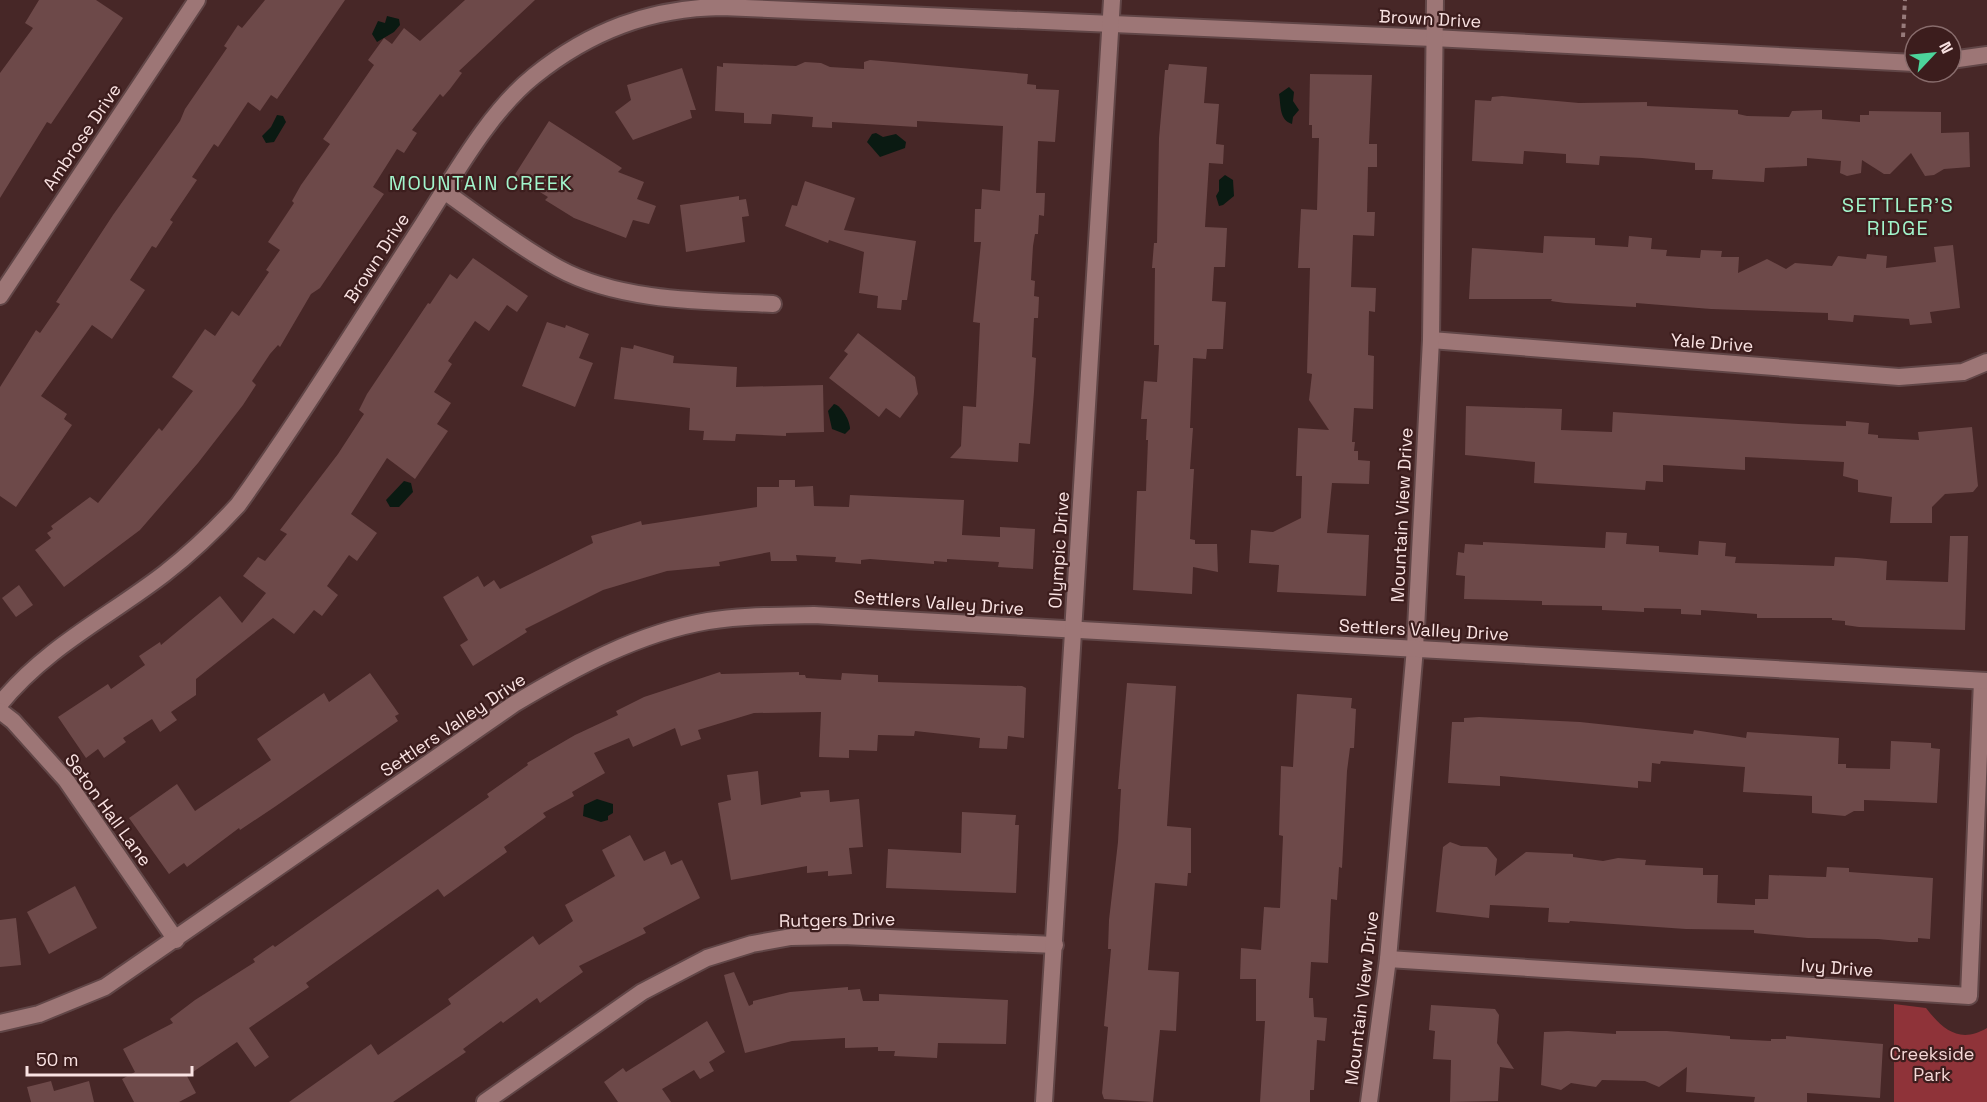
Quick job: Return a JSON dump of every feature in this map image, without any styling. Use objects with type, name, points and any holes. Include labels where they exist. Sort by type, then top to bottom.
[{"type":"street","name":"Ambrose Drive","points":[[0,296],[197,0]]},
{"type":"street","name":"Olympic Drive","points":[[1044,1102],[1112,0]]},
{"type":"street","name":"Mountain View Drive","points":[[1370,1102],[1388,958],[1415,648],[1431,340],[1435,0]]},
{"type":"street","name":"Brown Drive","points":[[0,704],[20,680],[55,650],[164,574],[214,532],[238,505],[444,191],[496,116],[532,78],[566,52],[648,7],[722,7],[1111,26],[1433,38],[1903,62]]},
{"type":"street","points":[[1963,58],[1987,55]]},
{"type":"street","points":[[444,191],[559,269],[599,284],[693,301],[773,304]]},
{"type":"street","name":"Yale Drive","points":[[1431,340],[1899,377],[1963,372],[1987,362]]},
{"type":"street","name":"Settlers Valley Drive","points":[[0,1023],[39,1014],[105,987],[514,704],[578,667],[646,638],[707,621],[814,615],[1984,681]]},
{"type":"street","name":"Ivy Drive","points":[[1388,958],[1969,996],[1984,681]]},
{"type":"street","name":"Seton Hall Lane","points":[[0,711],[13,721],[66,780],[176,940]]},
{"type":"street","name":"Rutgers Drive","points":[[485,1102],[662,981],[707,958],[752,944],[791,937],[842,936],[1055,945]]},
{"type":"path","points":[[1904,24],[1905,0]]},
{"type":"green space","name":"Creekside Park","points":[[1894,1004],[1926,1008],[1939,1023],[1960,1035],[1977,1033],[1987,1028],[1987,1102],[1894,1102]]},
{"type":"shaded area","points":[[387,16],[399,19],[400,25],[394,32],[377,42],[372,34],[378,21],[385,23]]},
{"type":"shaded area","points":[[1289,87],[1294,92],[1293,101],[1299,110],[1293,117],[1292,124],[1283,116],[1279,94]]},
{"type":"shaded area","points":[[277,115],[283,116],[286,122],[274,142],[266,143],[262,136],[271,127]]},
{"type":"shaded area","points":[[876,133],[883,137],[896,134],[906,142],[905,148],[880,157],[867,142],[872,134]]},
{"type":"shaded area","points":[[1225,175],[1233,180],[1234,196],[1219,206],[1216,196],[1219,191],[1219,180]]},
{"type":"shaded area","points":[[834,404],[843,411],[849,422],[850,429],[845,434],[832,429],[828,411]]},
{"type":"shaded area","points":[[404,481],[411,483],[413,492],[399,507],[390,507],[386,500]]},
{"type":"shaded area","points":[[597,799],[613,804],[613,813],[608,816],[608,820],[601,822],[583,816],[584,805]]},
{"type":"building","points":[[39,0],[96,0],[123,18],[51,124],[47,122],[0,198],[0,73],[33,28],[25,23]]},
{"type":"building","points":[[265,0],[345,0],[277,99],[271,95],[260,111],[248,102],[218,147],[214,144],[192,177],[197,180],[170,220],[173,222],[156,248],[152,246],[130,280],[145,290],[112,339],[92,325],[41,396],[67,414],[64,419],[72,425],[16,507],[0,496],[0,387],[36,330],[40,333],[60,304],[56,302],[113,215],[180,121],[185,109],[227,48],[224,46],[238,25],[242,28]]},
{"type":"building","points":[[465,0],[535,0],[459,71],[462,73],[450,89],[443,97],[440,94],[412,130],[417,133],[404,153],[397,149],[373,187],[384,194],[320,288],[311,294],[280,347],[278,345],[270,354],[252,381],[256,385],[243,405],[198,463],[140,530],[64,587],[35,550],[51,538],[47,533],[53,529],[51,526],[90,497],[98,503],[159,428],[162,431],[193,391],[172,377],[205,329],[215,336],[232,311],[239,316],[269,272],[266,270],[280,250],[268,242],[294,203],[292,201],[301,185],[330,144],[323,139],[374,65],[368,60],[384,38],[392,44],[404,28],[420,41]]},
{"type":"building","points":[[870,60],[1028,74],[1027,84],[1036,85],[1036,89],[1059,90],[1055,142],[1038,141],[1036,193],[1045,193],[1044,216],[1039,215],[1038,234],[1035,234],[1033,246],[1031,280],[1035,281],[1034,296],[1039,297],[1038,318],[1034,318],[1032,357],[1036,358],[1034,392],[1030,444],[1019,443],[1018,462],[950,458],[961,446],[963,406],[976,407],[980,323],[973,322],[981,242],[974,242],[975,209],[981,209],[982,189],[1000,191],[1003,126],[917,121],[917,127],[832,122],[832,128],[812,127],[813,117],[772,114],[771,124],[744,123],[744,113],[715,111],[717,66],[723,67],[723,63],[796,66],[805,62],[821,63],[830,67],[864,69],[864,62]]},
{"type":"building","points":[[1169,64],[1207,67],[1204,103],[1219,104],[1216,144],[1224,145],[1223,164],[1209,163],[1205,227],[1227,228],[1225,267],[1214,267],[1212,301],[1226,302],[1223,349],[1207,349],[1206,359],[1193,358],[1190,428],[1193,428],[1190,469],[1194,469],[1190,539],[1195,540],[1195,544],[1217,544],[1218,572],[1193,567],[1192,594],[1133,590],[1137,491],[1146,491],[1147,419],[1141,419],[1144,381],[1157,382],[1159,345],[1154,345],[1155,268],[1152,268],[1154,243],[1157,243],[1159,138],[1165,70],[1168,70]]},
{"type":"building","points":[[682,68],[696,110],[690,110],[692,118],[633,140],[615,112],[631,100],[627,85]]},
{"type":"building","points":[[1310,74],[1372,75],[1369,144],[1377,144],[1377,167],[1368,167],[1367,212],[1375,212],[1374,236],[1353,235],[1351,287],[1376,288],[1375,312],[1369,311],[1368,355],[1374,356],[1373,409],[1354,408],[1352,442],[1355,442],[1354,451],[1358,451],[1358,460],[1370,461],[1369,484],[1332,483],[1327,533],[1369,535],[1366,596],[1277,592],[1279,565],[1249,563],[1251,530],[1273,532],[1301,518],[1302,476],[1296,476],[1298,428],[1329,430],[1309,400],[1312,374],[1307,373],[1310,268],[1298,268],[1301,209],[1317,210],[1319,138],[1312,138],[1312,125],[1309,125]]},
{"type":"building","points":[[1492,97],[1579,103],[1647,102],[1647,106],[1738,110],[1738,114],[1747,116],[1789,117],[1792,111],[1822,110],[1822,119],[1860,122],[1860,115],[1869,115],[1869,111],[1941,112],[1941,133],[1969,132],[1970,167],[1944,169],[1934,175],[1925,176],[1911,153],[1890,174],[1884,174],[1862,160],[1861,173],[1847,176],[1840,173],[1841,161],[1807,158],[1807,166],[1765,168],[1764,182],[1712,179],[1713,170],[1695,170],[1695,163],[1642,158],[1600,156],[1599,165],[1566,163],[1566,154],[1524,151],[1523,164],[1472,161],[1475,100],[1491,101]]},
{"type":"building","points":[[549,121],[622,168],[618,172],[644,182],[637,199],[656,206],[649,224],[633,220],[626,238],[574,218],[545,200],[548,197],[514,176]]},
{"type":"building","points":[[805,181],[855,198],[844,230],[916,241],[907,300],[902,300],[901,310],[877,308],[878,296],[859,293],[864,252],[829,240],[828,243],[785,226],[792,205],[797,206]]},
{"type":"building","points":[[739,196],[739,200],[746,199],[749,216],[742,217],[745,242],[686,252],[680,205]]},
{"type":"building","points":[[1544,236],[1595,238],[1595,245],[1628,247],[1629,236],[1652,238],[1651,249],[1667,250],[1666,256],[1700,258],[1701,250],[1722,251],[1721,257],[1739,257],[1738,273],[1767,259],[1786,269],[1795,263],[1832,266],[1838,256],[1866,259],[1867,254],[1887,256],[1886,268],[1936,262],[1934,247],[1953,245],[1960,308],[1930,312],[1932,323],[1910,325],[1909,319],[1854,315],[1853,322],[1828,320],[1828,313],[1711,309],[1636,303],[1636,307],[1565,303],[1551,301],[1552,299],[1469,299],[1472,248],[1543,253]]},
{"type":"building","points":[[473,258],[528,296],[517,312],[507,305],[489,331],[475,321],[448,361],[452,364],[434,392],[451,403],[437,424],[448,431],[415,479],[387,458],[351,514],[377,533],[357,561],[349,555],[327,586],[338,595],[322,616],[314,610],[294,634],[273,618],[196,679],[196,695],[171,712],[177,720],[160,732],[152,719],[123,738],[126,742],[104,758],[98,749],[86,758],[58,717],[108,684],[111,689],[145,665],[139,656],[160,642],[161,645],[220,596],[242,623],[266,593],[243,576],[258,557],[265,561],[287,534],[280,530],[338,454],[364,414],[359,410],[367,394],[428,303],[430,304],[450,274],[457,279]]},
{"type":"building","points":[[547,322],[565,328],[566,325],[589,334],[579,358],[593,363],[575,407],[522,386]]},
{"type":"building","points":[[858,333],[915,377],[918,394],[900,418],[886,408],[879,417],[829,378],[848,354],[844,351]]},
{"type":"building","points":[[634,345],[674,356],[673,363],[737,367],[736,387],[823,385],[824,432],[786,433],[786,436],[736,434],[735,441],[703,440],[704,431],[689,430],[690,408],[614,399],[621,347],[633,349]]},
{"type":"building","points":[[1466,406],[1562,409],[1561,430],[1612,432],[1613,412],[1799,424],[1846,426],[1846,421],[1869,423],[1868,434],[1878,435],[1878,438],[1919,440],[1918,432],[1972,427],[1978,486],[1973,492],[1945,494],[1932,507],[1932,523],[1890,523],[1892,497],[1858,492],[1858,480],[1843,476],[1844,462],[1745,457],[1745,470],[1663,465],[1663,482],[1646,481],[1645,490],[1534,483],[1535,462],[1465,455]]},
{"type":"building","points":[[779,480],[795,480],[795,487],[813,486],[814,506],[849,507],[850,495],[964,500],[962,535],[1000,537],[1000,527],[1035,529],[1033,569],[998,567],[999,562],[947,559],[947,562],[934,561],[934,564],[870,559],[861,560],[861,564],[835,562],[836,557],[796,555],[797,561],[771,561],[770,552],[719,562],[720,566],[667,571],[603,590],[525,629],[527,632],[473,666],[460,645],[468,640],[443,597],[478,576],[484,587],[494,580],[500,589],[593,543],[591,536],[641,521],[642,525],[757,507],[757,487],[779,487]]},
{"type":"building","points":[[1606,532],[1627,533],[1626,544],[1659,546],[1659,552],[1698,555],[1699,541],[1726,543],[1725,556],[1736,557],[1735,563],[1834,566],[1835,557],[1857,558],[1887,561],[1886,580],[1948,582],[1950,536],[1968,536],[1965,630],[1859,627],[1845,625],[1845,621],[1832,620],[1832,618],[1757,618],[1757,614],[1701,610],[1701,615],[1681,614],[1681,609],[1644,608],[1644,612],[1602,610],[1602,606],[1542,605],[1542,601],[1464,599],[1465,576],[1456,575],[1458,552],[1464,553],[1465,544],[1483,545],[1483,542],[1605,548]]},
{"type":"building","points":[[19,585],[33,605],[16,617],[2,598]]},
{"type":"building","points":[[720,672],[721,674],[799,672],[799,675],[805,675],[806,678],[841,680],[842,673],[878,675],[878,682],[1022,686],[1026,688],[1024,738],[1008,736],[1007,749],[979,748],[980,738],[915,731],[914,736],[878,735],[877,751],[849,750],[849,758],[819,757],[821,712],[754,713],[698,730],[701,739],[681,746],[675,728],[633,747],[629,738],[594,753],[605,773],[572,792],[574,796],[543,813],[546,817],[504,847],[507,852],[444,897],[438,889],[306,983],[309,987],[249,1028],[269,1057],[255,1067],[237,1042],[187,1076],[196,1093],[179,1102],[134,1102],[122,1079],[135,1072],[123,1049],[173,1023],[170,1019],[195,1000],[255,962],[253,959],[273,945],[275,947],[489,797],[487,794],[528,765],[527,763],[575,735],[618,715],[616,711],[644,697]]},
{"type":"building","points":[[370,673],[399,714],[395,716],[398,721],[276,806],[240,830],[239,828],[187,867],[184,863],[169,874],[129,818],[177,784],[195,811],[271,760],[257,739],[324,693],[329,702]]},
{"type":"building","points":[[1127,683],[1176,686],[1167,826],[1191,828],[1191,873],[1188,873],[1187,886],[1155,883],[1148,970],[1179,972],[1176,1031],[1160,1030],[1153,1102],[1104,1099],[1102,1093],[1108,1027],[1104,1026],[1111,949],[1108,949],[1109,920],[1118,842],[1121,789],[1118,789]]},
{"type":"building","points":[[1297,694],[1352,698],[1351,708],[1356,709],[1354,748],[1350,748],[1347,771],[1342,868],[1339,867],[1337,900],[1331,899],[1328,963],[1311,962],[1309,998],[1313,998],[1314,1017],[1327,1018],[1325,1041],[1317,1040],[1314,1090],[1310,1090],[1310,1102],[1260,1102],[1265,1021],[1256,1021],[1256,979],[1240,979],[1241,948],[1261,950],[1264,907],[1280,908],[1283,836],[1279,835],[1281,766],[1293,767]]},
{"type":"building","points":[[1464,718],[1580,722],[1693,734],[1694,730],[1746,738],[1747,732],[1839,738],[1838,764],[1846,764],[1846,768],[1890,769],[1891,741],[1931,743],[1931,748],[1940,749],[1937,803],[1864,800],[1864,811],[1854,811],[1845,816],[1812,813],[1812,796],[1743,792],[1745,767],[1661,761],[1660,764],[1652,763],[1651,782],[1638,781],[1638,788],[1500,776],[1500,786],[1448,783],[1452,722],[1464,722]]},
{"type":"building","points":[[758,771],[761,805],[801,797],[800,792],[829,790],[830,802],[859,799],[863,847],[849,848],[852,874],[828,876],[828,871],[807,873],[807,866],[731,880],[718,803],[731,800],[727,775]]},
{"type":"building","points":[[962,812],[1016,815],[1015,825],[1019,825],[1016,893],[886,888],[888,849],[961,853]]},
{"type":"building","points":[[630,835],[644,861],[665,851],[671,865],[682,860],[700,898],[643,928],[646,933],[579,966],[583,972],[540,1003],[537,998],[503,1023],[501,1021],[463,1049],[466,1052],[393,1102],[289,1102],[371,1044],[378,1055],[451,1004],[448,999],[533,936],[539,945],[573,921],[565,905],[615,876],[602,850]]},
{"type":"building","points":[[1450,842],[1461,846],[1487,847],[1497,859],[1495,876],[1526,852],[1573,854],[1573,857],[1603,861],[1618,858],[1646,860],[1645,865],[1703,868],[1703,875],[1718,875],[1717,903],[1755,905],[1755,899],[1768,899],[1769,875],[1826,877],[1827,867],[1849,868],[1849,872],[1933,878],[1930,939],[1918,938],[1918,942],[1909,942],[1808,938],[1754,933],[1754,930],[1686,929],[1570,921],[1569,923],[1548,922],[1549,908],[1490,905],[1489,918],[1436,912],[1443,847]]},
{"type":"building","points":[[75,886],[97,928],[49,954],[27,912]]},
{"type":"building","points":[[16,918],[21,965],[0,967],[0,920]]},
{"type":"building","points":[[734,972],[749,1006],[753,1004],[753,1001],[790,992],[848,987],[848,990],[860,989],[863,1001],[879,1001],[879,994],[1008,1000],[1006,1044],[938,1043],[937,1058],[894,1056],[895,1051],[878,1051],[878,1047],[845,1048],[845,1038],[792,1041],[745,1053],[724,975]]},
{"type":"building","points":[[1431,1005],[1495,1009],[1499,1015],[1497,1043],[1514,1069],[1500,1067],[1498,1101],[1450,1102],[1451,1060],[1433,1059],[1435,1031],[1429,1030]]},
{"type":"building","points":[[707,1021],[725,1052],[709,1062],[714,1071],[700,1079],[694,1070],[662,1089],[671,1102],[618,1102],[604,1082],[623,1068],[626,1072]]},
{"type":"building","points":[[1616,1031],[1667,1031],[1730,1036],[1730,1039],[1771,1041],[1771,1039],[1786,1039],[1786,1036],[1883,1044],[1880,1098],[1807,1093],[1807,1102],[1754,1102],[1755,1097],[1686,1092],[1687,1067],[1659,1087],[1645,1081],[1602,1080],[1596,1087],[1571,1083],[1561,1090],[1541,1085],[1544,1032],[1616,1034]]},
{"type":"building","points":[[51,1081],[54,1091],[89,1081],[94,1102],[31,1102],[27,1087]]},
{"type":"district","name":"MOUNTAIN CREEK","points":[[481,183]]},
{"type":"district","name":"SETTLER'S RIDGE","points":[[1898,216]]}]
